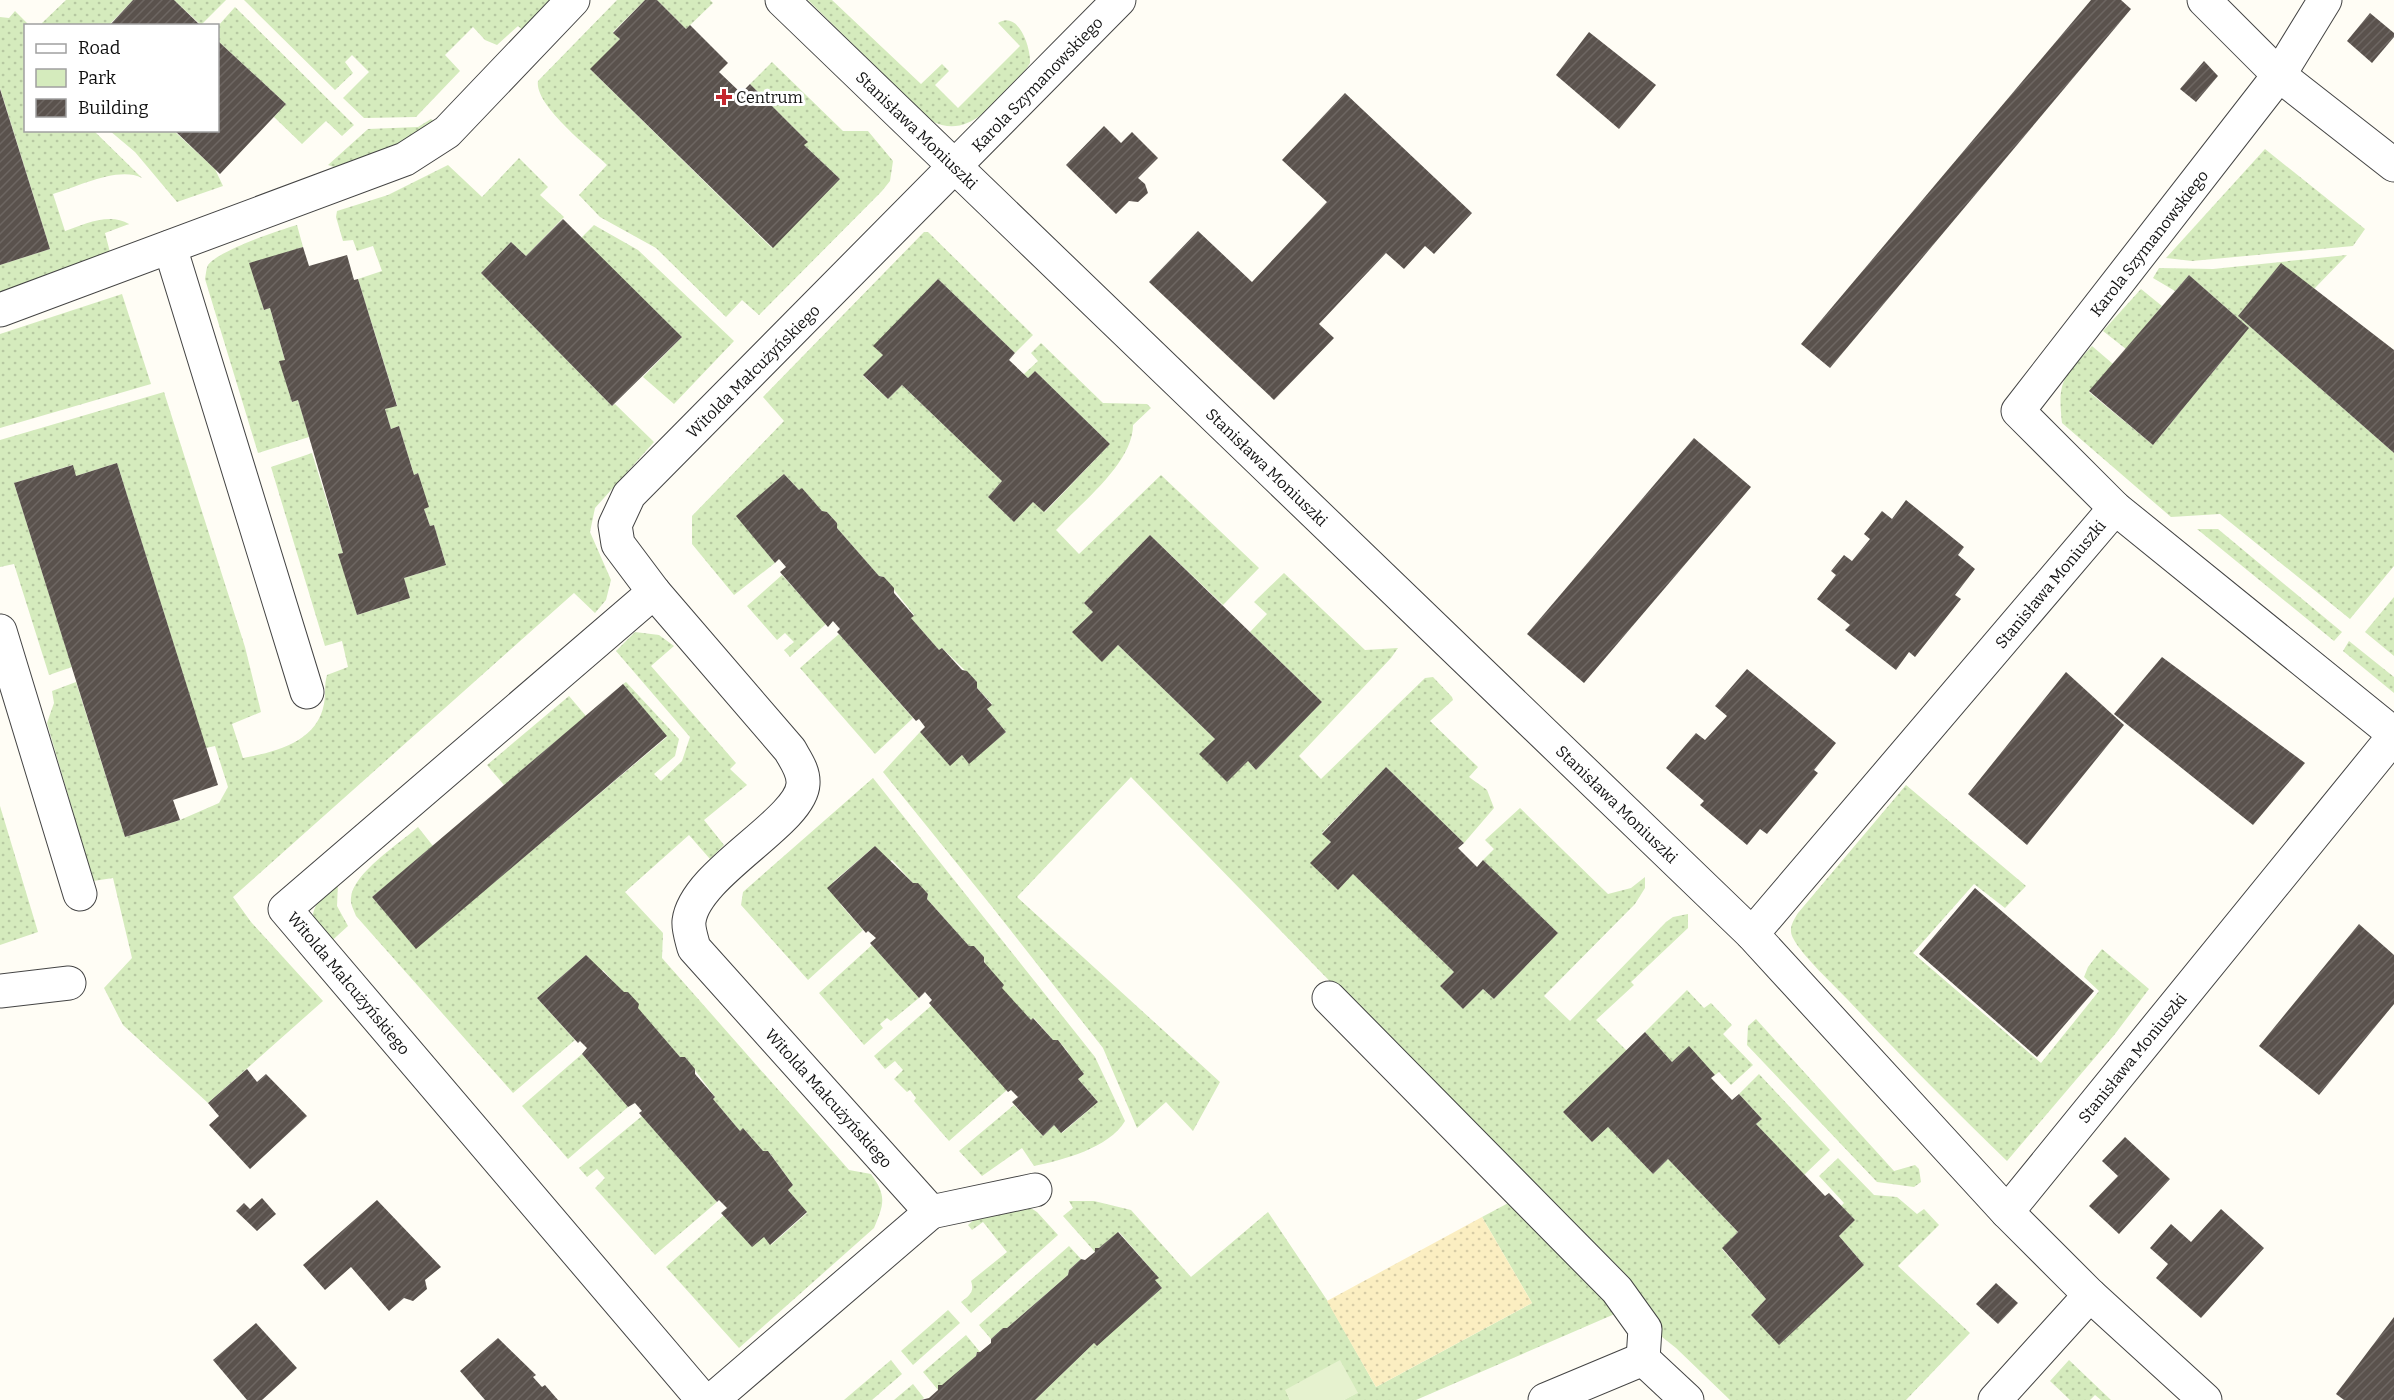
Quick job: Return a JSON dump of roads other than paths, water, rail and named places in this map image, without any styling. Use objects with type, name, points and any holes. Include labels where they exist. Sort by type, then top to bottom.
[{"type":"street","points":[[0,310],[405,159],[447,132],[573,0]]},
{"type":"street","name":"Stanisława Moniuszki","points":[[782,0],[1752,934],[2007,1212],[2090,1295],[2205,1400]]},
{"type":"street","name":"Karola Szymanowskiego","points":[[956,167],[1119,0]]},
{"type":"street","points":[[2204,0],[2279,75],[2392,159]]},
{"type":"street","name":"Karola Szymanowskiego","points":[[2115,508],[2018,411],[2279,75],[2325,0]]},
{"type":"street","name":"Witolda Małcużyńskiego","points":[[931,1212],[694,948],[688,922],[697,897],[791,808],[803,786],[802,772],[790,750],[654,592],[618,544],[615,525],[629,495],[956,167]]},
{"type":"street","points":[[170,247],[307,693]]},
{"type":"street","name":"Stanisława Moniuszki","points":[[1752,934],[2115,508],[2394,735],[2007,1212]]},
{"type":"street","name":"Witolda Małcużyńskiego","points":[[654,592],[285,909],[703,1400]]},
{"type":"street","points":[[0,631],[80,894]]},
{"type":"street","points":[[0,991],[69,983]]},
{"type":"street","points":[[1329,998],[1617,1290],[1645,1329],[1642,1359]]},
{"type":"street","points":[[712,1400],[931,1212],[1035,1190]]},
{"type":"street","points":[[1995,1400],[2090,1295]]},
{"type":"street","points":[[1545,1400],[1642,1359]]},
{"type":"street","points":[[1642,1359],[1687,1400]]},
{"type":"place","name":"Centrum","points":[[724,97]]}]
